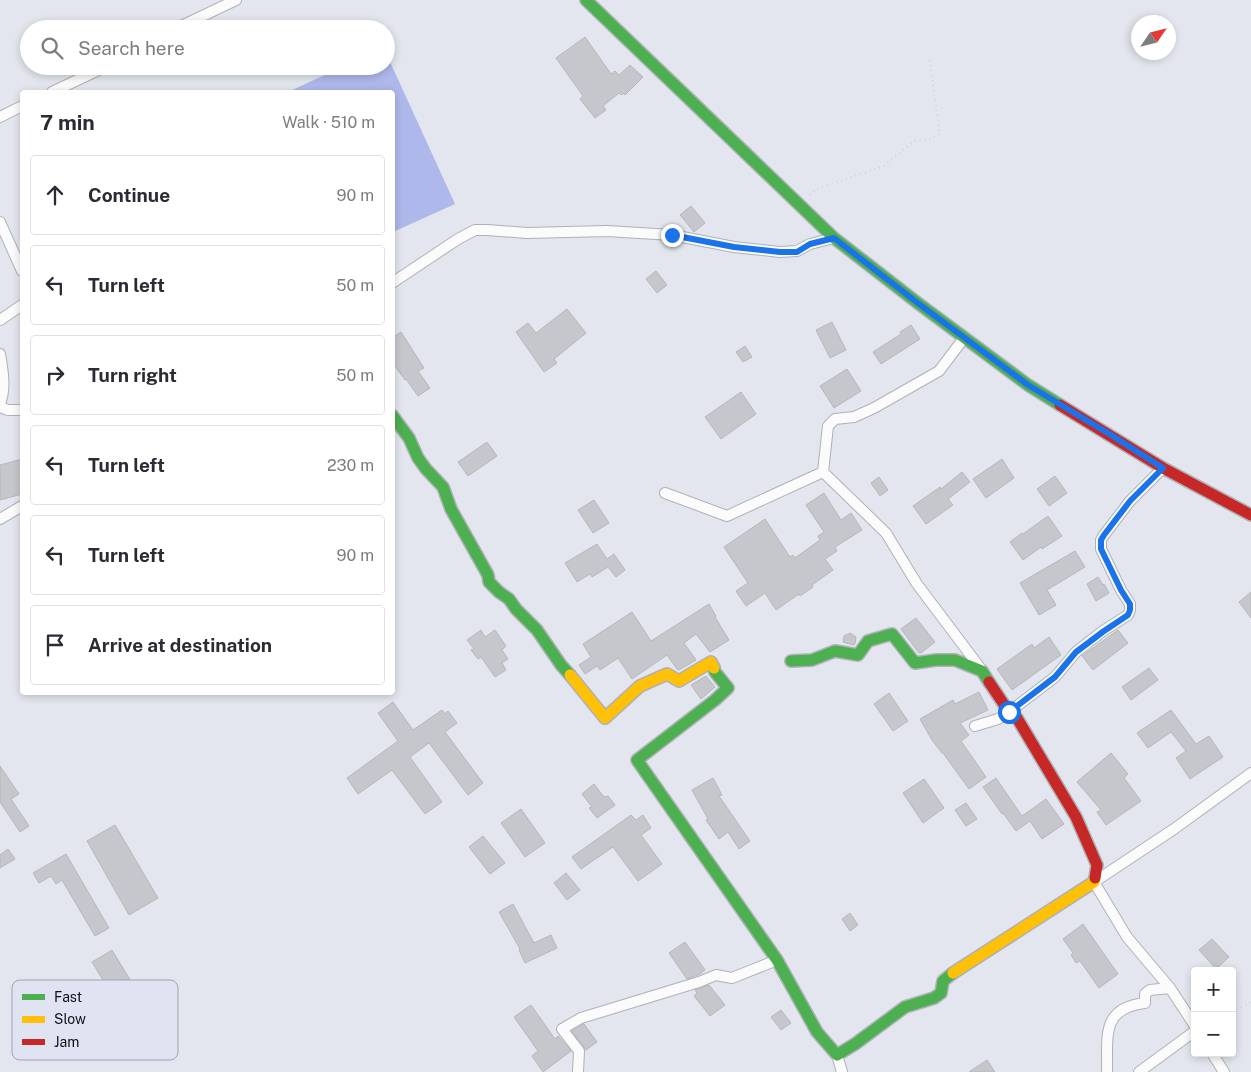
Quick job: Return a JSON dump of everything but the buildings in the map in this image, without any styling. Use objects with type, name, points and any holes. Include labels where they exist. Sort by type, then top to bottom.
[{"type":"street","points":[[194,20],[236,0]]},
{"type":"street","points":[[586,0],[834,238],[919,304],[1028,385],[1163,468],[1251,515]]},
{"type":"street","points":[[56,90],[88,75]]},
{"type":"street","points":[[0,117],[20,107]]},
{"type":"street","points":[[0,222],[20,267]]},
{"type":"street","points":[[395,282],[458,239],[475,230],[526,233],[607,231],[672,235],[734,247],[780,252],[797,252],[810,244],[834,238]]},
{"type":"street","points":[[0,320],[20,306]]},
{"type":"street","points":[[824,472],[828,426],[835,419],[854,417],[874,408],[939,371],[961,342]]},
{"type":"street","points":[[0,354],[4,393],[0,405],[8,410],[20,410]]},
{"type":"street","points":[[395,420],[409,438],[422,463],[443,488],[451,509],[488,575],[489,582],[509,599],[516,610],[537,630],[561,665],[605,718],[640,686],[667,674],[679,681],[711,662],[715,672],[728,688],[637,760],[777,960],[817,1032],[837,1055],[842,1072]]},
{"type":"street","points":[[976,726],[998,719],[1009,712],[1055,677],[1076,652],[1128,615],[1130,604],[1101,549],[1101,540],[1130,501],[1163,468]]},
{"type":"street","points":[[665,493],[728,516],[824,472]]},
{"type":"street","points":[[824,472],[886,533],[917,584],[982,671],[1009,712],[1017,718],[1076,816],[1097,866],[1094,882],[1128,936],[1170,988],[1191,1020]]},
{"type":"street","points":[[0,519],[20,507]]},
{"type":"street","points":[[791,660],[812,660],[835,651],[858,655],[868,641],[892,634],[915,663],[955,660],[982,671]]},
{"type":"street","points":[[837,1055],[905,1008],[934,998],[941,993],[943,980],[955,971],[1174,829],[1251,773]]},
{"type":"street","points":[[578,1072],[579,1051],[562,1029],[575,1021],[716,975],[732,978],[777,960]]},
{"type":"street","points":[[1107,1072],[1107,1037],[1114,1017],[1120,1010],[1145,1002],[1145,994],[1150,990],[1170,988]]},
{"type":"street","points":[[1139,1072],[1191,1034]]},
{"type":"street","points":[[1215,1057],[1224,1072]]},
{"type":"path","points":[[810,195],[816,189],[884,166],[914,141],[930,139],[940,134],[929,57]]},
{"type":"path","points":[[1236,1010],[1251,1002]]},
{"type":"water","points":[[395,73],[455,204],[395,231],[395,90],[292,90],[325,75],[395,75]]},
{"type":"traffic: fast","points":[[586,0],[834,238],[1028,385],[1060,405]]},
{"type":"traffic: fast","points":[[395,419],[409,438],[418,458],[443,487],[451,509],[488,575],[489,582],[509,599],[516,609],[537,630],[570,675]]},
{"type":"traffic: fast","points":[[791,661],[812,660],[835,651],[858,655],[868,641],[892,634],[915,663],[955,660],[982,671],[989,682]]},
{"type":"traffic: fast","points":[[714,668],[728,688],[637,760],[777,960],[817,1032],[837,1055],[905,1007],[934,998],[941,993],[943,981],[953,973]]},
{"type":"traffic: slow","points":[[570,675],[605,718],[640,686],[667,674],[679,681],[711,662],[714,668]]},
{"type":"traffic: slow","points":[[953,973],[1094,882],[1095,878]]},
{"type":"traffic: jam","points":[[1060,405],[1163,468],[1251,515]]},
{"type":"traffic: jam","points":[[989,682],[1009,712],[1017,718],[1076,817],[1097,865],[1095,878]]},
{"type":"route","points":[[672,235],[734,247],[780,252],[797,252],[810,244],[834,238],[1028,385],[1163,468],[1130,501],[1101,540],[1101,549],[1130,604],[1128,615],[1076,652],[1055,677],[1009,712]]}]
